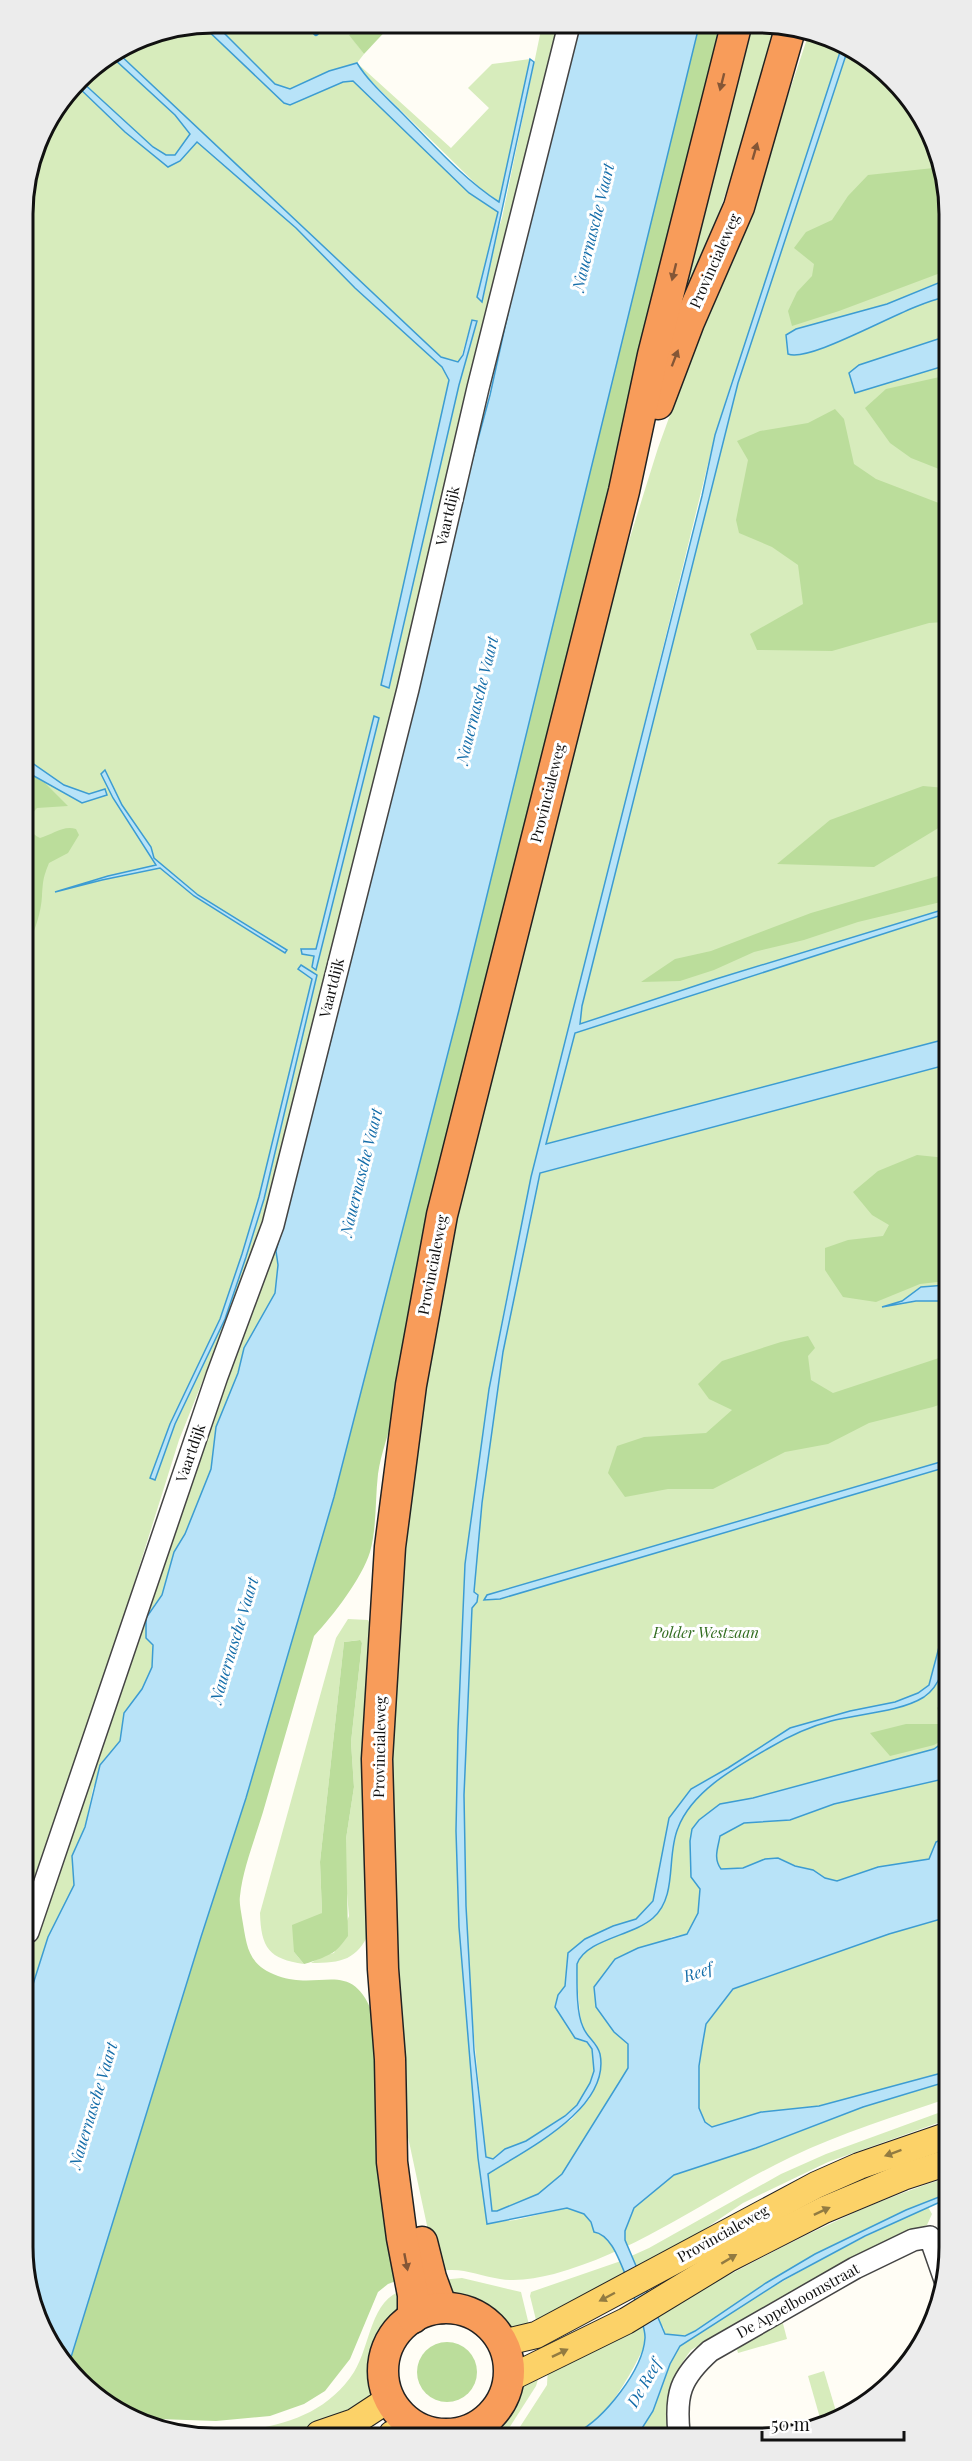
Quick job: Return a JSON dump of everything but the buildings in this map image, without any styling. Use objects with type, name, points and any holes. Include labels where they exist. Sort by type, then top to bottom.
[{"type":"highway","name":"Provincialeweg","points":[[413,2318],[413,2295],[402,2238],[393,2162],[390,2059],[383,1969],[377,1759],[390,1547],[411,1385],[442,1215],[624,491],[653,355],[734,33]]},
{"type":"highway","name":"Provincialeweg","points":[[624,491],[689,322],[739,207],[788,35]]},
{"type":"highway","name":"Provincialeweg","points":[[390,2059],[414,2202],[431,2278],[442,2308]]},
{"type":"highway","points":[[438,2428],[401,2415],[389,2399],[384,2376],[386,2354],[392,2339],[401,2327],[413,2318],[442,2308],[456,2309],[477,2317],[494,2331],[502,2343],[508,2361],[508,2379],[501,2404],[453,2428]]},
{"type":"main road","name":"Provincialeweg","points":[[502,2343],[536,2335],[816,2185],[859,2166],[939,2138]]},
{"type":"main road","name":"Provincialeweg","points":[[508,2379],[626,2321],[728,2259],[824,2210],[903,2177],[939,2165]]},
{"type":"main road","points":[[336,2428],[354,2422],[389,2399]]},
{"type":"street","name":"Vaartdijk","points":[[33,1917],[217,1376],[273,1225],[408,689],[481,377],[567,33]]},
{"type":"street","name":"De Appelboomstraat","points":[[679,2428],[677,2406],[682,2384],[693,2367],[710,2351],[855,2268],[913,2240],[930,2236],[939,2261]]},
{"type":"green space","points":[[213,33],[279,97],[345,70],[498,212],[477,296],[502,218],[540,33],[559,33],[267,1220],[179,1440],[33,1905],[33,202],[39,167],[52,134],[70,104],[86,86],[114,64],[156,43],[179,36]],"holes":[[[472,320],[477,321],[459,385],[389,688],[456,375]],[[374,716],[379,718],[316,970],[312,967]],[[317,975],[264,1199],[246,1257],[225,1319],[175,1424],[154,1480],[150,1478],[195,1379],[235,1278],[271,1151],[312,979]]]},
{"type":"green space","points":[[224,33],[350,33],[364,54],[357,63],[329,71],[290,89],[275,84]]},
{"type":"green space","points":[[350,33],[384,33],[364,54],[349,35]]},
{"type":"green space","points":[[697,33],[723,33],[395,1412],[381,1458],[370,1552],[361,1573],[346,1596],[314,1636],[246,1864],[240,1896],[247,1946],[260,1966],[278,1976],[294,1980],[347,1982],[357,1988],[366,2000],[375,2020],[404,2278],[388,2284],[378,2292],[350,2359],[325,2391],[304,2404],[270,2416],[216,2421],[159,2419],[134,2409],[114,2397],[95,2383],[71,2358],[246,1798],[334,1497],[459,1010]]},
{"type":"green space","points":[[741,33],[776,34],[720,210],[684,297],[725,135]]},
{"type":"green space","name":"Polder Westzaan","points":[[807,40],[838,52],[877,78],[908,114],[920,134],[933,167],[939,214],[939,1841],[929,1859],[837,1881],[825,1879],[698,1913],[687,1934],[671,1937],[614,2032],[628,2044],[628,2068],[562,2174],[538,2194],[497,2211],[492,2211],[487,2174],[572,2119],[590,2098],[600,2067],[596,2044],[587,2036],[581,2025],[577,1981],[563,1991],[555,2007],[575,2038],[587,2043],[592,2049],[594,2071],[590,2083],[577,2105],[565,2116],[526,2141],[505,2149],[493,2159],[486,2158],[472,2016],[478,2158],[487,2223],[515,2220],[567,2208],[584,2214],[591,2222],[594,2232],[625,2231],[634,2208],[674,2175],[756,2148],[863,2107],[939,2084],[939,2101],[810,2148],[761,2172],[646,2237],[586,2264],[554,2274],[520,2280],[500,2279],[454,2270],[437,2272],[408,2137],[394,1973],[390,1739],[401,1558],[435,1307],[535,895],[547,862],[559,815],[573,731],[658,448],[711,302],[748,215]],"holes":[[[734,374],[633,770],[715,435]],[[508,1291],[471,1551],[458,1897],[456,1831],[458,1730],[465,1564],[489,1389]]]},
{"type":"green space","points":[[530,59],[499,202],[482,190],[364,74],[357,63],[451,148],[489,108],[468,88],[492,64]]},
{"type":"green space","points":[[933,168],[939,214],[939,274],[792,326],[788,311],[797,292],[812,276],[814,264],[794,248],[806,232],[832,220],[848,196],[868,175]]},
{"type":"green space","points":[[939,377],[939,469],[911,458],[890,443],[865,408],[886,389]]},
{"type":"green space","points":[[835,409],[844,419],[854,464],[876,479],[939,503],[939,622],[929,623],[832,651],[757,650],[750,634],[803,604],[798,565],[772,547],[739,533],[736,520],[748,460],[737,441],[760,431],[808,423]]},
{"type":"green space","points":[[33,776],[45,783],[68,806],[37,808],[33,813]]},
{"type":"green space","points":[[923,786],[939,787],[939,828],[874,867],[777,864],[830,820]]},
{"type":"green space","points":[[62,829],[76,829],[79,835],[68,853],[49,863],[33,933],[33,833],[40,838]]},
{"type":"green space","points":[[939,876],[939,902],[858,922],[804,940],[754,952],[714,970],[680,981],[641,982],[675,959],[711,951],[811,913]]},
{"type":"green space","points":[[917,1155],[939,1157],[939,1282],[920,1284],[876,1302],[843,1297],[825,1270],[825,1248],[848,1240],[883,1236],[889,1225],[872,1215],[853,1192],[878,1171]]},
{"type":"green space","points":[[276,1251],[278,1265],[275,1293],[244,1348],[238,1373],[216,1427],[211,1469],[185,1534],[174,1552],[162,1595],[154,1605],[152,1667],[142,1689],[124,1713],[120,1741],[93,1788],[85,1827],[72,1856],[74,1885],[33,1988],[33,1944],[133,1637],[268,1267]]},
{"type":"green space","points":[[808,1336],[815,1348],[808,1356],[811,1380],[833,1393],[939,1358],[939,1405],[869,1423],[828,1444],[785,1452],[713,1489],[668,1489],[625,1497],[608,1473],[617,1446],[644,1437],[706,1433],[732,1410],[709,1399],[698,1384],[722,1361]]},
{"type":"green space","points":[[348,1619],[368,1620],[373,1630],[370,1931],[360,1948],[347,1958],[340,1961],[311,1963],[324,1955],[334,1953],[349,1916],[346,1839],[354,1787],[351,1742],[362,1643],[359,1640],[344,1642],[320,1862],[322,1913],[294,1952],[304,1964],[282,1959],[269,1950],[262,1935],[260,1913],[336,1638]]},
{"type":"green space","points":[[360,1640],[362,1643],[351,1742],[354,1787],[346,1839],[348,1936],[333,1953],[304,1964],[294,1952],[292,1925],[322,1913],[320,1862],[344,1642]]},
{"type":"green space","points":[[906,1724],[939,1724],[939,1742],[890,1756],[870,1733]]},
{"type":"green space","points":[[939,1920],[939,2074],[819,2106],[761,2112],[712,2127],[705,2122],[699,2108],[699,2066],[706,2024],[734,1989],[889,1934]]},
{"type":"green space","points":[[939,2113],[939,2123],[828,2162],[743,2203],[656,2262],[537,2324],[531,2292],[618,2262],[649,2248],[781,2174],[826,2154]]},
{"type":"green space","points":[[939,2180],[939,2197],[879,2223],[810,2257],[689,2334],[681,2336],[665,2334],[663,2326],[644,2348],[606,2410],[586,2428],[519,2428],[547,2385],[548,2366],[647,2318],[795,2241],[909,2190]]},
{"type":"green space","points":[[928,2207],[932,2214],[927,2225],[844,2262],[691,2350],[683,2361],[671,2389],[671,2428],[642,2428],[653,2411],[670,2364],[680,2346],[801,2271]]},
{"type":"green space","points":[[462,2278],[521,2292],[530,2329],[515,2331],[504,2328],[484,2312],[451,2295],[440,2280]]},
{"type":"green space","points":[[404,2290],[403,2310],[388,2330],[380,2348],[373,2390],[367,2401],[358,2408],[315,2427],[258,2428],[295,2418],[318,2408],[338,2392],[360,2361],[378,2313],[393,2295]]},
{"type":"green space","points":[[781,2316],[787,2339],[738,2353],[735,2342]]},
{"type":"green space","points":[[447,2342],[464,2347],[472,2355],[477,2372],[472,2389],[464,2397],[447,2402],[430,2397],[422,2389],[417,2372],[422,2355],[430,2347]]},
{"type":"green space","points":[[824,2371],[836,2410],[820,2417],[808,2376]]},
{"type":"green space","points":[[540,2373],[536,2386],[509,2428],[497,2428],[500,2419],[517,2387]]},
{"type":"water","points":[[210,33],[224,33],[275,84],[290,89],[329,71],[357,63],[377,88],[447,159],[499,202],[530,59],[534,62],[482,302],[477,297],[498,212],[469,193],[353,81],[343,82],[290,105],[284,103]]},
{"type":"water","name":"Nauernasche Vaart","points":[[574,33],[697,33],[459,1010],[334,1497],[246,1798],[71,2358],[47,2316],[39,2294],[35,2270],[33,2247],[33,1984],[48,1937],[74,1885],[72,1856],[85,1827],[100,1765],[120,1741],[124,1713],[142,1689],[152,1667],[153,1645],[146,1638],[146,1618],[162,1595],[174,1552],[185,1534],[211,1469],[216,1427],[238,1373],[244,1348],[275,1293],[278,1265],[276,1251],[330,1043],[433,605],[490,395],[535,190]]},
{"type":"water","points":[[840,53],[846,57],[738,383],[582,1006],[580,1024],[716,979],[939,911],[939,916],[575,1033],[546,1144],[939,1041],[939,1067],[540,1173],[503,1352],[482,1503],[474,1592],[478,1595],[477,1602],[472,1608],[464,1795],[466,1906],[474,2050],[486,2157],[493,2159],[505,2149],[526,2141],[565,2116],[577,2105],[590,2083],[594,2071],[592,2049],[587,2042],[575,2038],[555,2007],[558,1995],[565,1986],[568,1953],[585,1939],[613,1926],[636,1919],[653,1901],[669,1818],[691,1789],[790,1728],[850,1711],[895,1702],[918,1693],[929,1685],[939,1647],[939,1680],[924,1697],[903,1706],[831,1721],[799,1732],[729,1772],[704,1791],[693,1803],[678,1828],[669,1887],[661,1909],[644,1924],[590,1949],[577,1964],[579,2014],[585,2031],[597,2046],[600,2054],[600,2074],[592,2093],[579,2110],[562,2126],[488,2174],[492,2211],[538,2194],[562,2174],[628,2068],[628,2044],[614,2032],[596,2007],[594,1987],[615,1959],[638,1948],[687,1934],[698,1913],[700,1889],[691,1877],[690,1841],[692,1829],[699,1820],[720,1804],[753,1798],[934,1749],[939,1745],[939,1780],[834,1804],[790,1820],[744,1823],[720,1836],[717,1857],[721,1869],[743,1868],[765,1859],[778,1858],[837,1881],[878,1867],[929,1859],[936,1842],[939,1840],[939,1920],[889,1934],[733,1989],[706,2024],[699,2066],[699,2108],[705,2122],[712,2127],[761,2112],[819,2106],[939,2074],[939,2084],[863,2107],[756,2148],[674,2175],[634,2208],[625,2231],[625,2240],[665,2334],[685,2336],[815,2254],[906,2210],[939,2197],[939,2203],[865,2236],[783,2280],[680,2346],[670,2364],[653,2411],[642,2428],[584,2428],[610,2405],[630,2378],[643,2351],[645,2338],[632,2292],[616,2253],[606,2239],[594,2232],[591,2222],[584,2214],[567,2208],[487,2224],[478,2158],[459,1927],[456,1831],[465,1564],[489,1389],[531,1177],[702,496],[715,435]]},
{"type":"water","points":[[124,58],[441,357],[458,362],[463,355],[472,320],[477,321],[459,385],[389,688],[381,685],[449,380],[442,367],[355,288],[296,228],[197,142],[180,161],[168,167],[125,132],[82,91],[86,86],[153,147],[166,155],[175,155],[190,134],[175,115],[117,62]]},
{"type":"water","points":[[939,283],[939,299],[908,310],[818,350],[788,354],[786,335],[796,329],[887,304]]},
{"type":"water","points":[[939,339],[939,368],[855,393],[849,373],[859,365]]},
{"type":"water","points":[[374,716],[379,718],[316,970],[312,967],[314,956],[302,954],[301,949],[316,949]]},
{"type":"water","points":[[33,764],[64,785],[89,794],[105,789],[107,795],[82,803],[33,775]]},
{"type":"water","points":[[105,770],[122,805],[151,847],[154,858],[198,895],[287,950],[285,953],[194,896],[160,868],[55,892],[156,865],[113,798],[101,774]]},
{"type":"water","points":[[301,965],[317,975],[264,1199],[225,1319],[175,1424],[155,1480],[150,1478],[170,1424],[220,1319],[259,1197],[312,979],[298,969]]},
{"type":"water","points":[[939,1286],[939,1301],[916,1301],[882,1307],[902,1301],[921,1287]]},
{"type":"water","points":[[939,1462],[939,1469],[500,1599],[484,1600],[487,1595]]},
{"type":"water label","name":"Reef","points":[[698,1972]]},
{"type":"water label","name":"De Reef","points":[[644,2383]]}]
